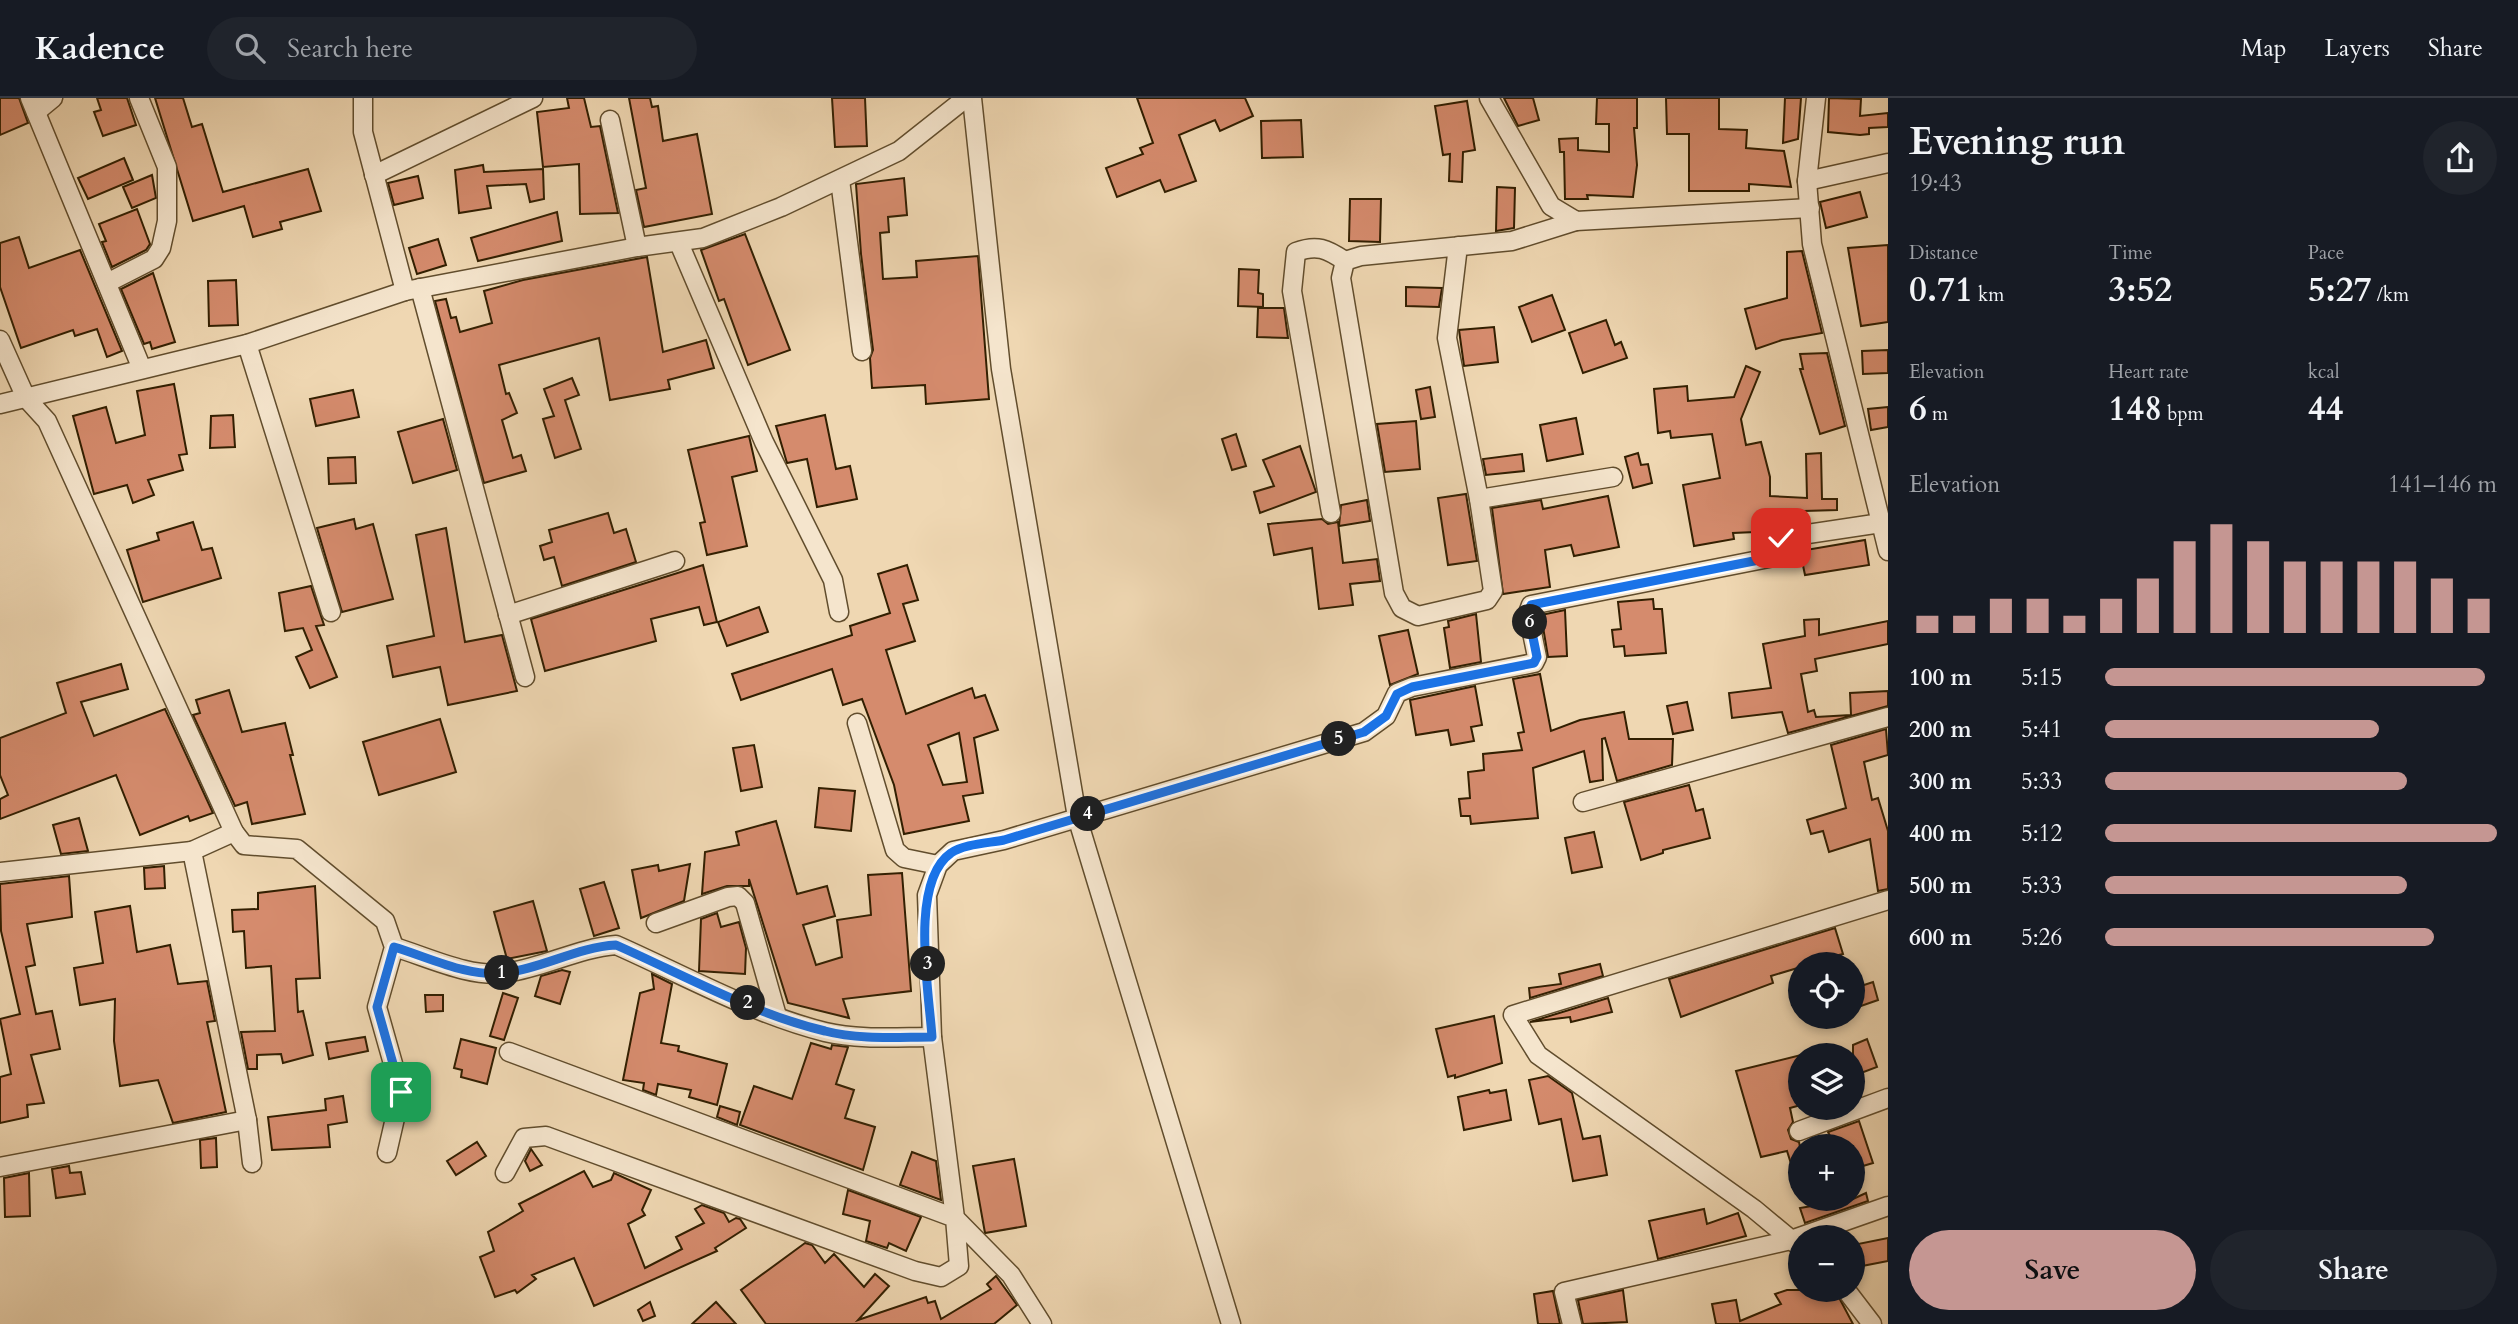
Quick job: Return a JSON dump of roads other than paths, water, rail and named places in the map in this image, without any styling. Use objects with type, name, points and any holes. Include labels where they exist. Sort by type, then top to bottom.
[{"type":"street","points":[[53,98],[33,105],[142,369]]},
{"type":"street","points":[[107,284],[154,259],[161,248],[167,221],[167,167],[139,98]]},
{"type":"street","points":[[363,98],[363,132],[374,175],[412,290],[525,677]]},
{"type":"street","points":[[374,175],[533,98]]},
{"type":"street","points":[[0,404],[247,344],[412,290],[638,247],[703,238],[840,180],[899,151],[966,98]]},
{"type":"street","points":[[972,98],[1001,369],[1077,817],[1231,1324]]},
{"type":"street","points":[[1489,98],[1551,206],[1576,221]]},
{"type":"street","points":[[1816,98],[1807,181],[1812,244],[1880,485],[1881,523],[1888,551]]},
{"type":"street","points":[[610,120],[638,247]]},
{"type":"street","points":[[1807,181],[1888,163]]},
{"type":"street","points":[[840,180],[862,351]]},
{"type":"street","points":[[1345,261],[1361,256],[1512,241],[1576,221],[1810,208]]},
{"type":"street","points":[[679,243],[764,442],[833,580],[839,612]]},
{"type":"street","points":[[1345,261],[1341,278],[1394,593],[1402,608],[1418,617],[1487,600],[1493,591],[1479,499],[1447,338],[1458,246]]},
{"type":"street","points":[[1331,513],[1292,291],[1292,272],[1296,252],[1310,247],[1326,248],[1345,261]]},
{"type":"street","points":[[0,340],[26,398],[47,421],[234,832],[244,845],[297,849],[385,921],[394,947],[377,1007],[401,1092],[387,1153]]},
{"type":"street","points":[[247,344],[331,611]]},
{"type":"street","points":[[1479,499],[1613,477]]},
{"type":"street","points":[[505,1173],[524,1138],[546,1136],[915,1271],[941,1277],[959,1266],[932,1037],[926,895],[938,865],[953,851],[1004,840],[1364,732],[1386,716],[1397,694],[1412,687],[1534,663],[1537,657],[1528,613],[1531,605],[1774,557],[1781,538],[1881,523]]},
{"type":"street","points":[[508,615],[675,561]]},
{"type":"street","points":[[1583,802],[1888,717]]},
{"type":"street","points":[[857,723],[895,850],[904,858],[938,865]]},
{"type":"street","points":[[0,872],[192,851],[234,832]]},
{"type":"street","points":[[192,851],[247,1120],[252,1163]]},
{"type":"street","points":[[656,923],[727,897],[738,896],[745,903],[777,1016]]},
{"type":"street","points":[[1788,1237],[1754,1209],[1538,1055],[1513,1016],[1888,900]]},
{"type":"street","points":[[394,947],[477,972],[505,973],[598,946],[616,945],[777,1016],[826,1032],[872,1037],[932,1037]]},
{"type":"street","points":[[509,1052],[955,1218],[1011,1275],[1042,1324]]},
{"type":"street","points":[[1799,1131],[1888,1098]]},
{"type":"street","points":[[0,1167],[247,1120]]},
{"type":"street","points":[[1842,1225],[1888,1206]]},
{"type":"street","points":[[1572,1324],[1564,1292],[1788,1246]]},
{"type":"street","points":[[1855,1302],[1872,1324]]}]
